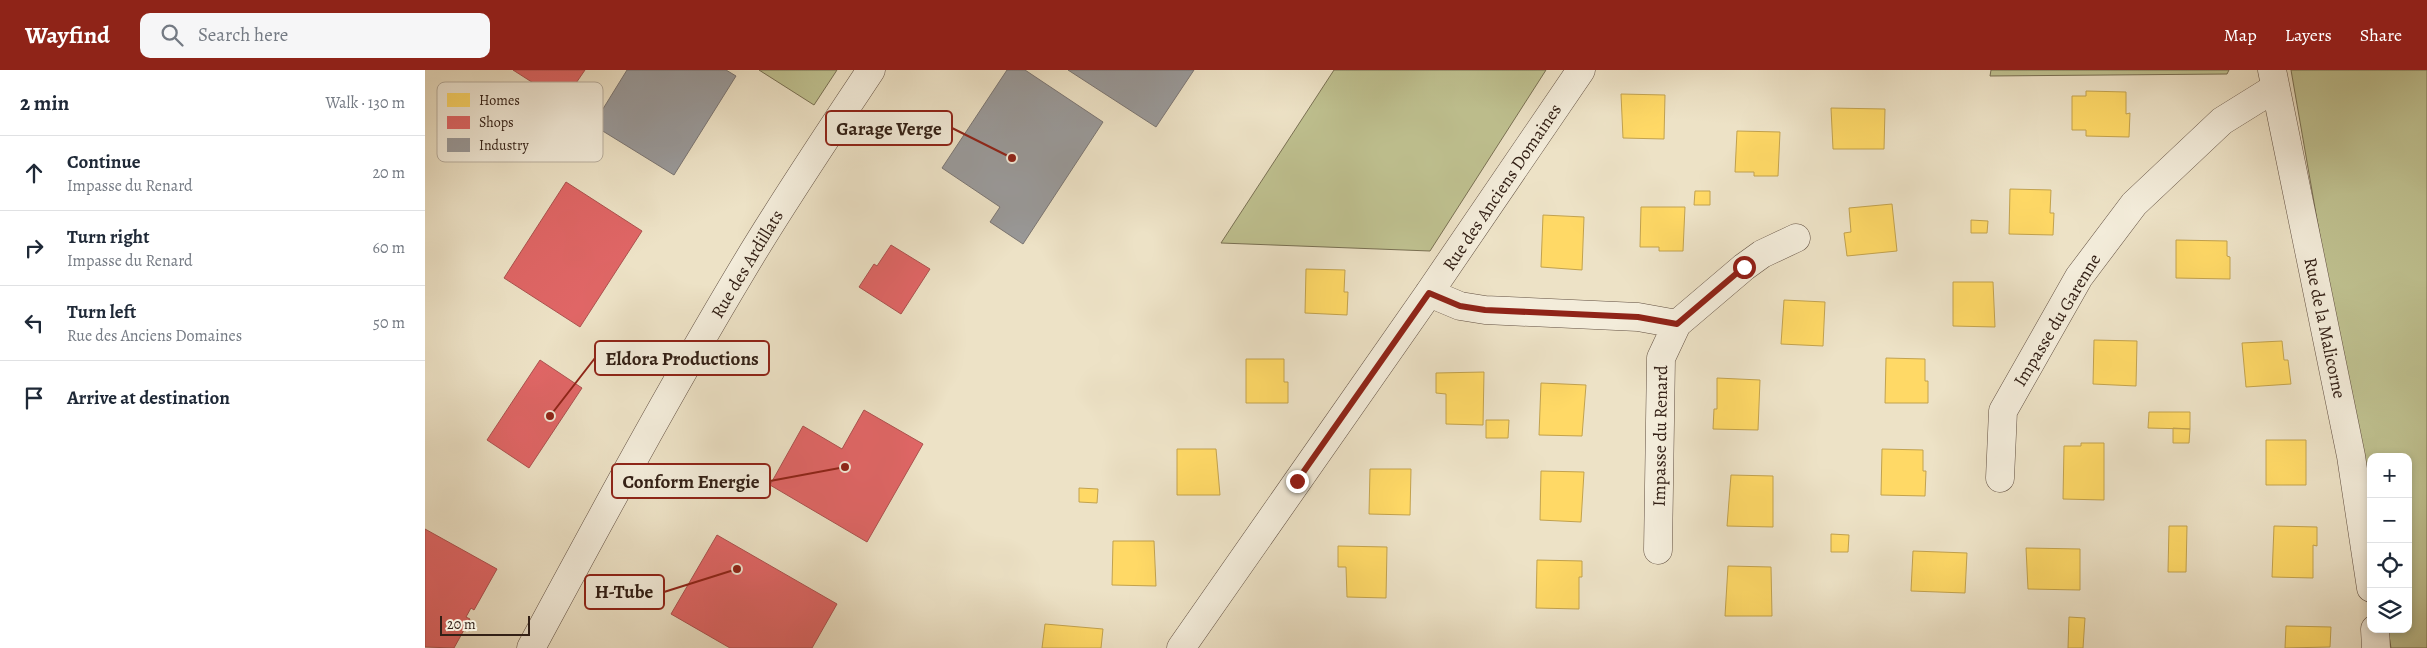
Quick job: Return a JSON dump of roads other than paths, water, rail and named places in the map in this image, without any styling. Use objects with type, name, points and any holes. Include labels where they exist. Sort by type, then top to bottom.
[{"type":"street","name":"Rue des Ardillats","points":[[531,648],[654,421],[744,267],[777,212],[871,70]]},
{"type":"street","name":"Rue des Anciens Domaines","points":[[1181,648],[1429,293],[1581,70]]},
{"type":"street","name":"Impasse du Garenne","points":[[2000,478],[2003,411],[2079,277],[2133,204],[2222,121],[2273,79]]},
{"type":"street","name":"Rue de la Malicorne","points":[[2273,79],[2351,456],[2367,562]]},
{"type":"street","name":"Impasse du Renard","points":[[1658,550],[1661,358],[1677,324],[1744,267],[1762,254],[1796,238]]},
{"type":"street","points":[[1429,293],[1460,306],[1485,310],[1638,317],[1677,324]]},
{"type":"street","points":[[2375,633],[2376,648]]},
{"type":"place","name":"Garage Verge","points":[[1012,158]]},
{"type":"place","name":"Eldora Productions","points":[[550,416]]},
{"type":"place","name":"Conform Energie","points":[[845,467]]},
{"type":"place","name":"H-Tube","points":[[737,569]]}]
